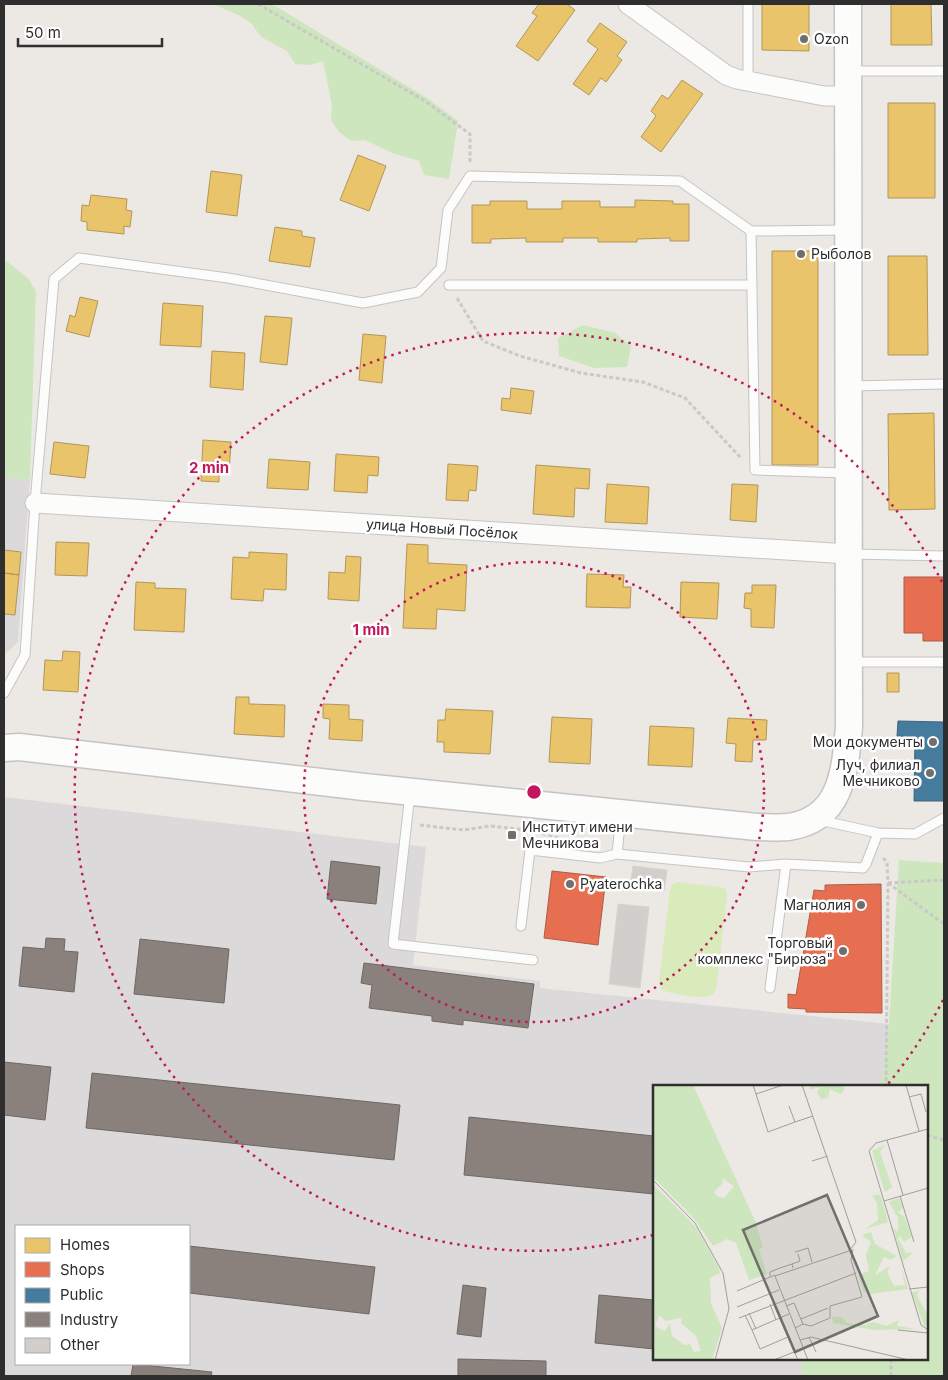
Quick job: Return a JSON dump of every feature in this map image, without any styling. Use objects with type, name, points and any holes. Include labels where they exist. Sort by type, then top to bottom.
[{"type":"main road","points":[[4,748],[19,748],[410,792],[757,827],[789,826],[814,819],[826,808],[839,789],[846,763],[849,727],[848,4]]},
{"type":"street","points":[[628,4],[726,75],[748,82],[824,96],[848,83]]},
{"type":"street","name":"улица Новый Посёлок","points":[[35,503],[849,554]]},
{"type":"lane","points":[[748,4],[748,82]]},
{"type":"lane","points":[[848,83],[944,71]]},
{"type":"lane","points":[[4,693],[25,655],[35,503],[54,279],[79,258],[228,278],[363,303],[418,292],[440,268],[448,210],[470,176],[680,181],[751,231],[848,230]]},
{"type":"lane","points":[[751,231],[755,470],[848,474]]},
{"type":"lane","points":[[449,285],[751,285]]},
{"type":"lane","points":[[849,386],[944,384]]},
{"type":"lane","points":[[849,554],[944,556]]},
{"type":"lane","points":[[849,662],[944,662]]},
{"type":"lane","points":[[410,792],[393,944],[532,960]]},
{"type":"lane","points":[[617,854],[621,814]]},
{"type":"lane","points":[[814,819],[878,833],[915,834],[944,818]]},
{"type":"lane","points":[[521,926],[530,850],[600,858],[617,854],[749,868],[786,864],[859,869],[866,864],[878,833]]},
{"type":"lane","points":[[770,988],[786,864]]},
{"type":"path","points":[[258,4],[425,101],[470,134],[470,176]]},
{"type":"path","points":[[449,285],[483,341],[520,356],[581,373],[643,382],[685,398],[738,456],[755,470]]},
{"type":"path","points":[[407,824],[464,830],[490,826],[534,831],[563,839]]},
{"type":"path","points":[[871,852],[886,859],[887,862],[886,1085]]},
{"type":"path","points":[[888,883],[944,880]]},
{"type":"path","points":[[888,883],[944,924]]},
{"type":"path","points":[[928,1135],[944,1140]]},
{"type":"path","points":[[891,1360],[891,1376]]},
{"type":"shaded area","points":[[4,477],[30,480],[18,642],[4,655]]},
{"type":"shaded area","points":[[4,797],[426,847],[413,965],[540,981],[540,988],[889,1024],[881,1085],[653,1085],[653,1360],[802,1360],[801,1376],[4,1376]]},
{"type":"green space","points":[[213,4],[272,4],[427,98],[458,121],[449,179],[424,175],[419,161],[392,153],[365,140],[351,141],[339,132],[331,120],[332,105],[323,61],[310,65],[295,64],[287,51],[261,37],[252,24],[240,16]]},
{"type":"green space","points":[[4,259],[28,278],[36,291],[30,480],[4,477]]},
{"type":"green space","points":[[583,325],[615,333],[631,346],[627,367],[594,368],[559,356],[558,338]]},
{"type":"green space","points":[[899,860],[944,863],[944,1376],[801,1376],[802,1360],[928,1360],[928,1085],[881,1085],[889,1024]]},
{"type":"green space","points":[[679,882],[726,889],[727,897],[716,989],[713,995],[702,997],[686,996],[661,989],[659,982],[670,890],[672,884]]},
{"type":"building: Homes","points":[[539,4],[567,4],[575,10],[538,61],[516,46],[537,16],[532,13]]},
{"type":"building: Homes","points":[[762,4],[809,4],[809,51],[762,50]]},
{"type":"building: Homes","points":[[891,4],[931,4],[932,45],[891,45]]},
{"type":"building: Homes","points":[[600,23],[627,42],[617,56],[622,60],[606,82],[601,78],[589,95],[573,84],[598,49],[587,41]]},
{"type":"building: Homes","points":[[682,80],[703,94],[661,152],[641,137],[656,116],[651,111],[662,95],[668,99]]},
{"type":"building: Homes","points":[[888,103],[935,103],[935,198],[888,198]]},
{"type":"building: Homes","points":[[358,155],[386,166],[369,211],[340,200]]},
{"type":"building: Homes","points":[[211,171],[242,175],[237,216],[206,212]]},
{"type":"building: Homes","points":[[91,195],[127,199],[126,210],[132,211],[130,227],[124,226],[124,234],[87,230],[87,222],[81,221],[82,205],[89,206]]},
{"type":"building: Homes","points":[[635,200],[673,201],[673,204],[689,204],[689,241],[670,241],[670,238],[637,239],[637,242],[598,242],[598,238],[563,238],[563,242],[526,242],[526,238],[491,239],[491,243],[472,243],[472,205],[490,205],[490,201],[527,201],[527,209],[562,209],[562,201],[600,201],[600,207],[635,207]]},
{"type":"building: Homes","points":[[275,227],[302,231],[302,236],[315,238],[310,267],[269,261]]},
{"type":"building: Homes","points":[[772,251],[818,251],[818,465],[772,465]]},
{"type":"building: Homes","points":[[888,256],[927,256],[928,355],[888,355]]},
{"type":"building: Homes","points":[[80,297],[98,301],[89,337],[66,331],[70,315],[75,317]]},
{"type":"building: Homes","points":[[163,303],[203,306],[201,347],[160,345]]},
{"type":"building: Homes","points":[[265,316],[292,318],[287,365],[260,362]]},
{"type":"building: Homes","points":[[363,334],[386,336],[382,383],[359,380]]},
{"type":"building: Homes","points":[[212,351],[245,353],[243,390],[210,387]]},
{"type":"building: Homes","points":[[511,388],[534,391],[531,414],[501,410],[502,398],[510,399]]},
{"type":"building: Homes","points":[[934,413],[935,509],[889,510],[888,414]]},
{"type":"building: Homes","points":[[203,440],[231,442],[229,474],[219,474],[219,482],[201,481]]},
{"type":"building: Homes","points":[[54,442],[89,446],[85,478],[50,474]]},
{"type":"building: Homes","points":[[336,454],[379,457],[378,476],[368,475],[367,493],[334,491]]},
{"type":"building: Homes","points":[[269,459],[310,462],[308,490],[267,488]]},
{"type":"building: Homes","points":[[448,464],[478,466],[476,491],[469,490],[468,501],[446,500]]},
{"type":"building: Homes","points":[[536,465],[590,469],[589,489],[575,488],[574,517],[533,514]]},
{"type":"building: Homes","points":[[607,484],[649,487],[647,524],[605,522]]},
{"type":"building: Homes","points":[[732,484],[758,485],[756,522],[730,520]]},
{"type":"building: Homes","points":[[56,542],[89,543],[87,576],[55,575]]},
{"type":"building: Homes","points":[[407,544],[428,545],[428,563],[467,565],[465,611],[437,609],[436,629],[403,628]]},
{"type":"building: Homes","points":[[4,550],[21,552],[19,575],[4,573]]},
{"type":"building: Homes","points":[[249,552],[287,554],[286,590],[264,589],[263,601],[231,599],[233,557],[249,558]]},
{"type":"building: Homes","points":[[346,556],[361,557],[359,601],[328,599],[329,572],[345,573]]},
{"type":"building: Homes","points":[[4,573],[19,575],[15,615],[4,614]]},
{"type":"building: Homes","points":[[587,574],[624,575],[623,587],[631,587],[630,608],[586,607]]},
{"type":"building: Homes","points":[[136,582],[155,583],[155,588],[186,589],[184,632],[134,630]]},
{"type":"building: Homes","points":[[681,582],[719,583],[717,619],[680,617]]},
{"type":"building: Homes","points":[[752,585],[776,585],[774,628],[751,627],[751,609],[744,608],[745,593],[752,593]]},
{"type":"building: Homes","points":[[63,651],[80,652],[78,692],[43,690],[45,660],[62,661]]},
{"type":"building: Homes","points":[[887,673],[899,673],[899,692],[887,692]]},
{"type":"building: Homes","points":[[236,697],[249,697],[249,704],[285,705],[284,737],[234,734]]},
{"type":"building: Homes","points":[[323,704],[349,705],[349,719],[363,720],[362,741],[329,739],[330,719],[323,718]]},
{"type":"building: Homes","points":[[446,709],[493,711],[490,754],[444,752],[444,742],[437,742],[438,720],[445,720]]},
{"type":"building: Homes","points":[[552,717],[592,719],[590,764],[549,762]]},
{"type":"building: Homes","points":[[728,718],[767,720],[766,740],[753,740],[752,762],[735,761],[736,744],[726,743]]},
{"type":"building: Homes","points":[[650,726],[694,728],[692,767],[648,765]]},
{"type":"building: Shops","points":[[904,577],[944,577],[944,641],[923,641],[923,633],[904,633]]},
{"type":"building: Shops","points":[[552,871],[606,877],[598,945],[544,938]]},
{"type":"building: Shops","name":"Торговый комплекс \"Бирюза\"","points":[[881,884],[882,1013],[806,1012],[806,1009],[788,1008],[788,994],[796,995],[814,890],[825,891],[825,885]]},
{"type":"building: Public","points":[[898,721],[944,722],[944,801],[914,801],[915,737],[897,736]]},
{"type":"building: Industry","points":[[331,861],[380,867],[376,904],[327,899]]},
{"type":"building: Industry","points":[[46,938],[65,939],[64,951],[78,952],[74,992],[19,986],[23,947],[45,949]]},
{"type":"building: Industry","points":[[140,939],[229,949],[224,1003],[134,994]]},
{"type":"building: Industry","points":[[364,963],[534,984],[528,1028],[463,1020],[463,1025],[432,1021],[432,1016],[369,1008],[372,985],[361,983]]},
{"type":"building: Industry","points":[[4,1062],[51,1067],[45,1120],[4,1115]]},
{"type":"building: Industry","points":[[92,1073],[400,1105],[394,1160],[86,1128]]},
{"type":"building: Industry","points":[[469,1117],[653,1136],[653,1194],[464,1175]]},
{"type":"building: Industry","points":[[190,1246],[375,1267],[369,1314],[190,1293]]},
{"type":"building: Industry","points":[[463,1285],[486,1288],[481,1337],[457,1334]]},
{"type":"building: Industry","points":[[599,1295],[653,1300],[653,1349],[595,1343]]},
{"type":"building: Industry","points":[[458,1359],[546,1361],[546,1376],[458,1376]]},
{"type":"building: Industry","points":[[133,1365],[212,1372],[211,1376],[131,1376]]},
{"type":"building: Other","points":[[633,866],[667,870],[664,891],[630,887]]},
{"type":"building: Other","points":[[618,904],[649,907],[640,988],[609,984]]},
{"type":"place","name":"Ozon","points":[[804,39]]},
{"type":"place","name":"Рыболов","points":[[801,254]]},
{"type":"place","name":"Мои документы","points":[[933,742]]},
{"type":"place","name":"Луч, филиал Мечниково","points":[[930,773]]},
{"type":"place","name":"Институт имени Мечникова","points":[[512,835]]},
{"type":"place","name":"Pyaterochka","points":[[570,884]]},
{"type":"place","name":"Магнолия","points":[[861,905]]},
{"type":"place","name":"Торговый комплекс \"Бирюза\"","points":[[843,951]]}]
